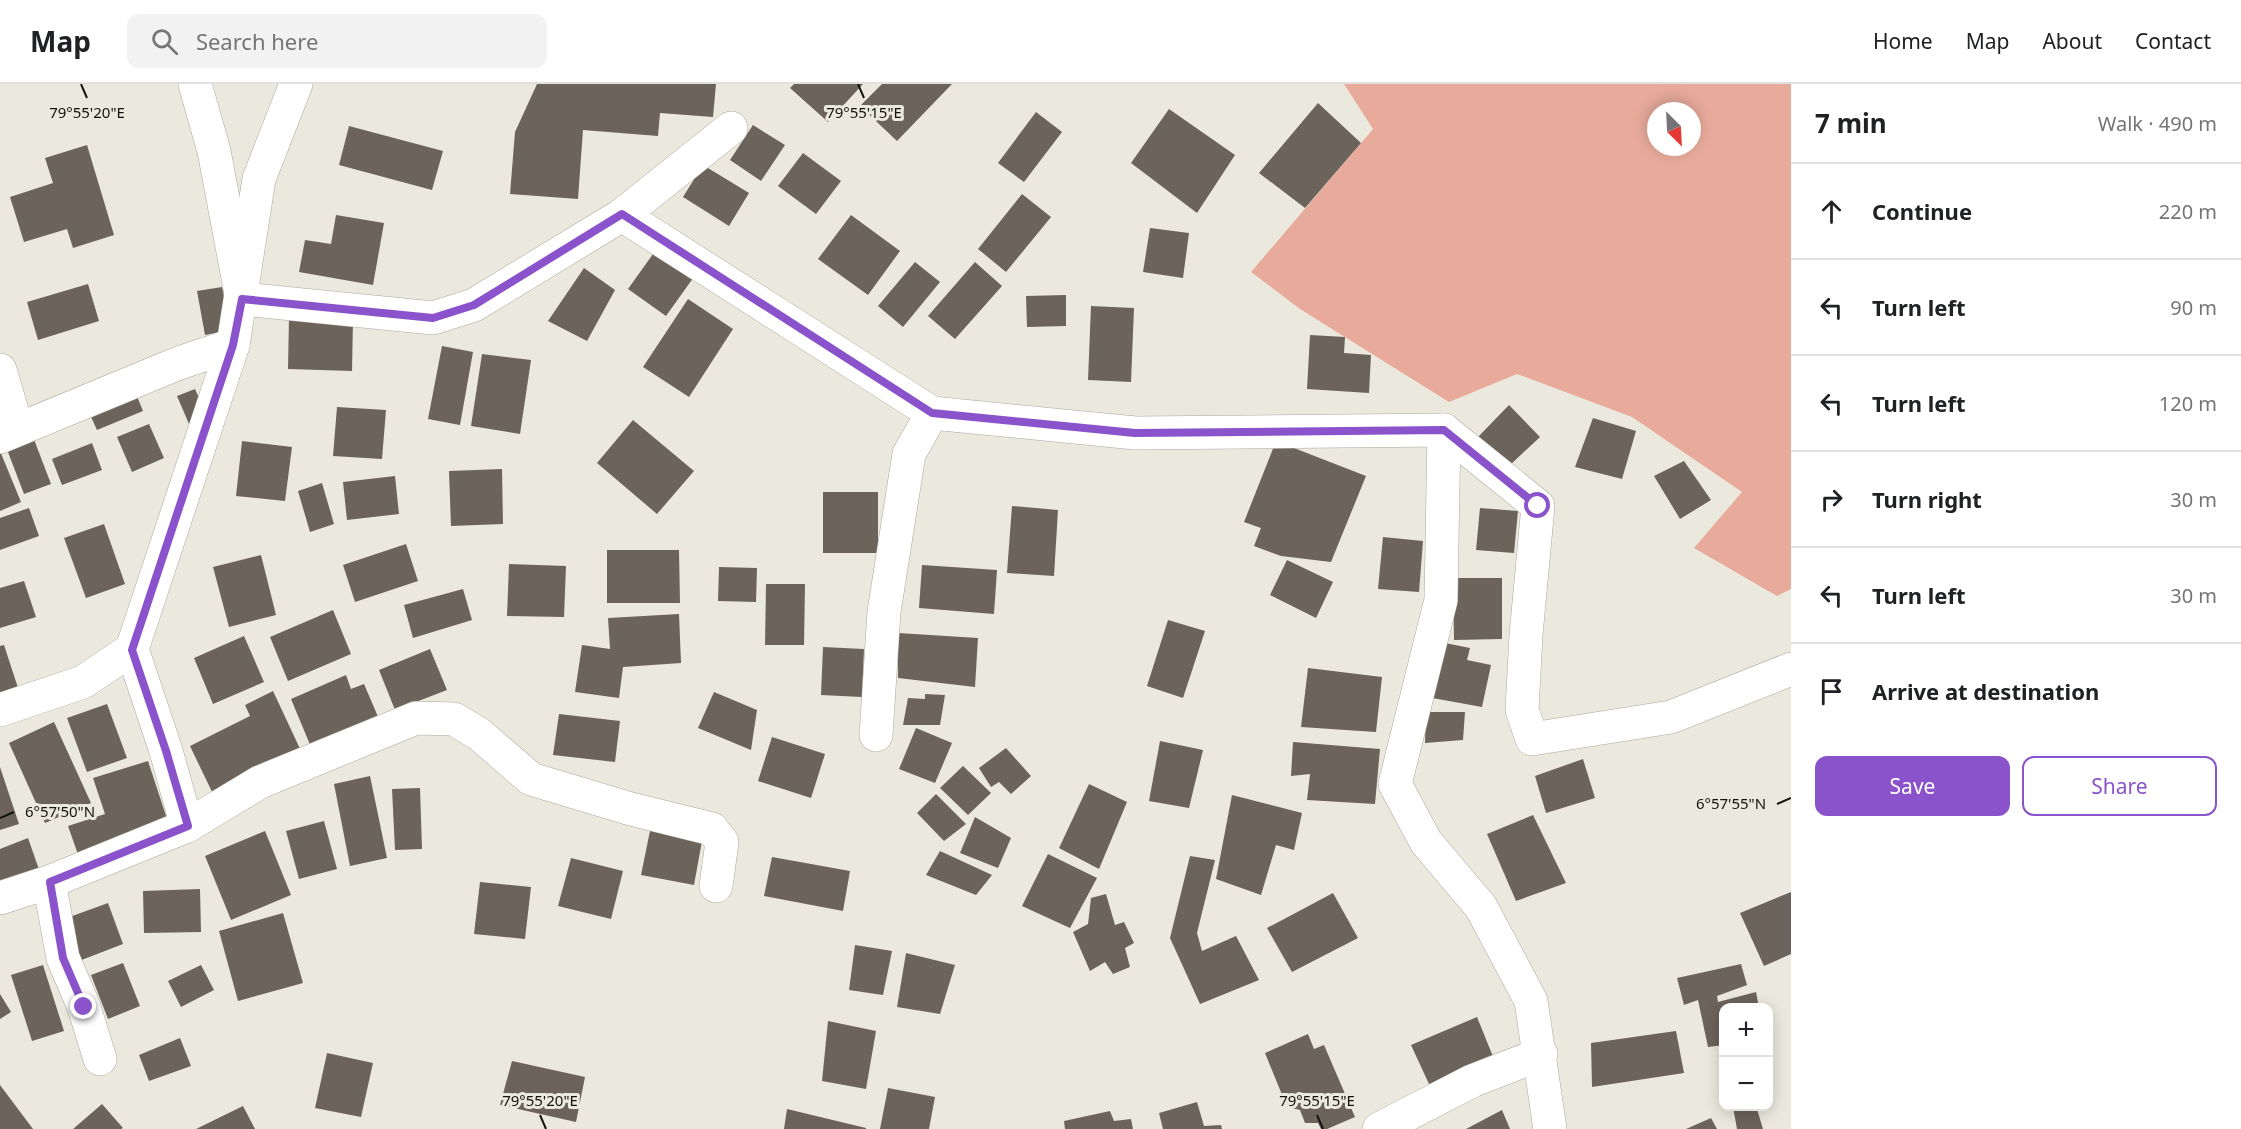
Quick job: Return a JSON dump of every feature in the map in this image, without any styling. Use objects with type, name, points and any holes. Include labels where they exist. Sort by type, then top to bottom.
[{"type":"street","points":[[195,84],[214,152],[242,299]]},
{"type":"street","points":[[188,826],[132,650],[233,345],[259,179],[296,84]]},
{"type":"street","points":[[242,299],[433,318],[474,305],[622,214],[731,128]]},
{"type":"street","points":[[622,214],[932,413],[1135,433],[1444,430],[1538,506],[1526,635],[1522,710],[1532,739],[1671,717],[1791,669]]},
{"type":"street","points":[[0,370],[8,432],[179,363],[233,345]]},
{"type":"street","points":[[876,735],[884,612],[909,454],[932,413]]},
{"type":"street","points":[[1444,430],[1441,600],[1395,784],[1425,842],[1481,907],[1531,1001],[1550,1129]]},
{"type":"street","points":[[0,710],[83,682],[132,650]]},
{"type":"street","points":[[0,898],[50,882],[188,826],[260,782],[416,718],[454,719],[479,734],[531,779],[631,809],[712,829],[723,842],[716,886]]},
{"type":"street","points":[[50,882],[63,958],[84,1007],[100,1059]]},
{"type":"street","points":[[1379,1129],[1472,1081],[1540,1054]]},
{"type":"shaded area","points":[[1344,84],[1791,84],[1791,589],[1777,596],[1694,548],[1742,492],[1632,417],[1517,374],[1449,402],[1300,309],[1251,272],[1373,129]]},
{"type":"building","points":[[537,84],[716,84],[713,117],[660,113],[658,136],[583,130],[578,199],[510,194],[515,132]]},
{"type":"building","points":[[794,84],[863,84],[828,122],[790,88]]},
{"type":"building","points":[[882,84],[952,84],[897,141],[860,106]]},
{"type":"building","points":[[1318,103],[1361,143],[1305,208],[1259,173]]},
{"type":"building","points":[[1169,109],[1235,155],[1197,213],[1131,163]]},
{"type":"building","points":[[1036,112],[1062,132],[1024,182],[998,163]]},
{"type":"building","points":[[753,125],[785,145],[761,181],[730,160]]},
{"type":"building","points":[[349,126],[443,151],[432,190],[339,165]]},
{"type":"building","points":[[87,145],[114,235],[73,248],[67,229],[24,242],[10,197],[53,183],[45,158]]},
{"type":"building","points":[[803,153],[841,181],[816,214],[778,186]]},
{"type":"building","points":[[703,165],[749,193],[729,226],[683,197]]},
{"type":"building","points":[[1022,194],[1051,217],[1006,272],[978,249]]},
{"type":"building","points":[[336,215],[384,223],[373,285],[299,272],[305,240],[331,244]]},
{"type":"building","points":[[851,215],[900,251],[868,295],[818,259]]},
{"type":"building","points":[[1150,228],[1189,233],[1183,278],[1143,272]]},
{"type":"building","points":[[658,247],[696,274],[666,316],[628,289]]},
{"type":"building","points":[[915,262],[940,282],[903,327],[878,306]]},
{"type":"building","points":[[975,262],[1002,286],[955,339],[928,316]]},
{"type":"building","points":[[584,268],[615,290],[587,341],[548,321]]},
{"type":"building","points":[[88,284],[99,321],[38,340],[27,302]]},
{"type":"building","points":[[222,287],[231,330],[205,335],[197,291]]},
{"type":"building","points":[[1066,295],[1066,326],[1027,327],[1026,296]]},
{"type":"building","points":[[688,299],[733,329],[689,397],[643,367]]},
{"type":"building","points":[[1091,306],[1134,308],[1131,382],[1088,380]]},
{"type":"building","points":[[289,318],[353,319],[352,371],[288,369]]},
{"type":"building","points":[[1310,335],[1345,337],[1344,353],[1371,355],[1369,393],[1307,389]]},
{"type":"building","points":[[442,346],[473,352],[460,425],[428,419]]},
{"type":"building","points":[[482,354],[531,360],[520,434],[471,426]]},
{"type":"building","points":[[134,389],[143,411],[97,430],[87,408]]},
{"type":"building","points":[[195,389],[207,416],[189,424],[177,396]]},
{"type":"building","points":[[1509,405],[1540,437],[1509,466],[1478,437]]},
{"type":"building","points":[[337,407],[386,410],[382,459],[333,456]]},
{"type":"building","points":[[1593,418],[1636,431],[1622,479],[1575,467]]},
{"type":"building","points":[[633,420],[694,471],[657,514],[597,463]]},
{"type":"building","points":[[149,424],[164,458],[132,472],[117,437]]},
{"type":"building","points":[[30,429],[51,484],[24,494],[3,439]]},
{"type":"building","points":[[242,441],[292,447],[285,501],[236,496]]},
{"type":"building","points":[[1276,441],[1366,476],[1331,562],[1281,556],[1254,546],[1261,528],[1244,522]]},
{"type":"building","points":[[92,443],[102,470],[62,485],[52,459]]},
{"type":"building","points":[[0,451],[21,502],[0,511]]},
{"type":"building","points":[[1684,461],[1711,500],[1680,519],[1654,476]]},
{"type":"building","points":[[502,469],[503,524],[451,526],[449,471]]},
{"type":"building","points":[[395,476],[399,514],[347,520],[343,482]]},
{"type":"building","points":[[322,483],[334,524],[310,532],[298,491]]},
{"type":"building","points":[[823,492],[878,492],[878,553],[823,553]]},
{"type":"building","points":[[1012,506],[1058,510],[1054,576],[1007,573]]},
{"type":"building","points":[[29,508],[39,536],[0,550],[0,518]]},
{"type":"building","points":[[1480,508],[1518,511],[1514,553],[1476,550]]},
{"type":"building","points":[[104,524],[125,584],[86,598],[64,538]]},
{"type":"building","points":[[1383,537],[1423,541],[1419,592],[1378,589]]},
{"type":"building","points":[[406,544],[418,581],[355,602],[343,565]]},
{"type":"building","points":[[607,550],[679,550],[680,603],[607,603]]},
{"type":"building","points":[[261,555],[276,615],[229,627],[213,567]]},
{"type":"building","points":[[1287,560],[1333,582],[1316,618],[1270,595]]},
{"type":"building","points":[[509,564],[566,566],[564,617],[507,616]]},
{"type":"building","points":[[922,565],[997,570],[994,614],[919,608]]},
{"type":"building","points":[[719,567],[757,568],[756,602],[718,601]]},
{"type":"building","points":[[1453,578],[1502,578],[1502,639],[1454,640]]},
{"type":"building","points":[[24,581],[36,617],[0,628],[0,588]]},
{"type":"building","points":[[766,584],[805,584],[804,645],[765,645]]},
{"type":"building","points":[[463,589],[472,620],[413,638],[404,605]]},
{"type":"building","points":[[333,610],[351,654],[288,681],[270,637]]},
{"type":"building","points":[[679,614],[681,663],[623,667],[619,698],[575,692],[582,645],[610,649],[608,618]]},
{"type":"building","points":[[1168,620],[1205,631],[1183,698],[1147,686]]},
{"type":"building","points":[[898,633],[978,638],[975,687],[898,678]]},
{"type":"building","points":[[244,636],[264,682],[213,704],[194,658]]},
{"type":"building","points":[[1440,642],[1470,648],[1467,660],[1491,665],[1482,707],[1427,697]]},
{"type":"building","points":[[4,645],[22,700],[0,707],[0,646]]},
{"type":"building","points":[[823,647],[864,649],[862,697],[821,695]]},
{"type":"building","points":[[430,649],[447,690],[395,710],[379,670]]},
{"type":"building","points":[[1308,668],[1382,677],[1376,732],[1301,727]]},
{"type":"building","points":[[346,675],[351,689],[364,684],[379,719],[311,747],[291,699]]},
{"type":"building","points":[[273,691],[302,753],[214,796],[190,746],[250,716],[245,705]]},
{"type":"building","points":[[714,692],[757,710],[751,750],[698,728]]},
{"type":"building","points":[[925,694],[945,695],[940,725],[903,725],[908,698],[925,699]]},
{"type":"building","points":[[107,704],[127,758],[87,772],[67,718]]},
{"type":"building","points":[[1426,712],[1465,712],[1463,740],[1425,743]]},
{"type":"building","points":[[559,714],[620,721],[615,762],[553,755]]},
{"type":"building","points":[[54,722],[91,803],[45,823],[9,743]]},
{"type":"building","points":[[916,728],[952,743],[935,783],[899,769]]},
{"type":"building","points":[[772,737],[825,754],[811,798],[758,781]]},
{"type":"building","points":[[1160,741],[1203,750],[1189,808],[1149,801]]},
{"type":"building","points":[[1293,742],[1380,749],[1375,804],[1307,800],[1310,774],[1291,776]]},
{"type":"building","points":[[1006,748],[1031,776],[1011,794],[999,782],[991,787],[979,768]]},
{"type":"building","points":[[1583,759],[1595,798],[1546,813],[1535,776]]},
{"type":"building","points":[[148,761],[171,831],[80,860],[68,826],[105,814],[93,778]]},
{"type":"building","points":[[963,766],[991,793],[968,815],[940,788]]},
{"type":"building","points":[[0,767],[19,824],[0,830]]},
{"type":"building","points":[[370,776],[387,858],[350,866],[334,784]]},
{"type":"building","points":[[1089,784],[1127,802],[1099,869],[1059,848]]},
{"type":"building","points":[[420,788],[422,849],[395,850],[392,789]]},
{"type":"building","points":[[936,794],[966,824],[944,841],[917,813]]},
{"type":"building","points":[[1232,795],[1302,813],[1294,850],[1276,845],[1261,895],[1216,879]]},
{"type":"building","points":[[1533,815],[1566,883],[1516,901],[1487,834]]},
{"type":"building","points":[[975,817],[1011,838],[998,868],[960,853]]},
{"type":"building","points":[[324,821],[337,869],[299,879],[286,831]]},
{"type":"building","points":[[652,821],[704,830],[694,885],[641,875]]},
{"type":"building","points":[[265,831],[291,895],[231,920],[205,856]]},
{"type":"building","points":[[28,838],[42,878],[0,894],[0,849]]},
{"type":"building","points":[[940,851],[992,875],[976,895],[926,875]]},
{"type":"building","points":[[1048,854],[1097,878],[1070,928],[1022,906]]},
{"type":"building","points":[[1190,856],[1215,860],[1197,933],[1202,951],[1236,936],[1259,980],[1200,1004],[1170,938]]},
{"type":"building","points":[[772,857],[850,871],[843,911],[764,896]]},
{"type":"building","points":[[571,858],[623,871],[611,919],[558,906]]},
{"type":"building","points":[[480,882],[531,887],[525,939],[474,934]]},
{"type":"building","points":[[200,889],[201,932],[144,933],[143,891]]},
{"type":"building","points":[[1791,892],[1791,954],[1764,966],[1740,913]]},
{"type":"building","points":[[1333,893],[1358,938],[1292,972],[1267,928]]},
{"type":"building","points":[[1106,894],[1115,925],[1124,922],[1134,943],[1125,948],[1130,967],[1113,974],[1105,962],[1090,971],[1073,932],[1088,924],[1091,898]]},
{"type":"building","points":[[108,903],[123,944],[79,961],[64,919]]},
{"type":"building","points":[[283,913],[303,983],[238,1001],[219,931]]},
{"type":"building","points":[[855,945],[892,951],[883,995],[849,990]]},
{"type":"building","points":[[906,953],[955,965],[940,1014],[897,1007]]},
{"type":"building","points":[[123,963],[140,1006],[108,1019],[91,975]]},
{"type":"building","points":[[1741,964],[1747,985],[1717,996],[1718,1002],[1756,992],[1758,1003],[1719,1003],[1719,1046],[1708,1047],[1698,1000],[1684,1005],[1677,978]]},
{"type":"building","points":[[43,965],[64,1031],[32,1041],[11,975]]},
{"type":"building","points":[[201,965],[214,990],[181,1007],[168,981]]},
{"type":"building","points":[[0,994],[11,1012],[0,1019]]},
{"type":"building","points":[[1477,1017],[1494,1059],[1429,1084],[1411,1045]]},
{"type":"building","points":[[828,1021],[876,1031],[866,1089],[822,1081]]},
{"type":"building","points":[[1676,1031],[1684,1073],[1592,1087],[1591,1043]]},
{"type":"building","points":[[1308,1034],[1314,1049],[1324,1045],[1355,1117],[1327,1129],[1321,1129],[1318,1123],[1305,1123],[1300,1110],[1287,1107],[1265,1053]]},
{"type":"building","points":[[180,1038],[191,1066],[149,1081],[139,1055]]},
{"type":"building","points":[[327,1053],[373,1063],[361,1117],[315,1108]]},
{"type":"building","points":[[512,1061],[585,1077],[576,1122],[500,1105]]},
{"type":"building","points":[[0,1085],[33,1129],[0,1129]]},
{"type":"building","points":[[888,1088],[935,1097],[929,1129],[880,1129]]},
{"type":"building","points":[[1197,1102],[1204,1126],[1221,1125],[1222,1129],[1163,1129],[1159,1113]]},
{"type":"building","points":[[102,1104],[123,1128],[73,1129]]},
{"type":"building","points":[[243,1106],[255,1129],[196,1129]]},
{"type":"building","points":[[787,1109],[866,1128],[866,1129],[784,1129]]},
{"type":"building","points":[[1502,1110],[1510,1129],[1466,1129]]},
{"type":"building","points":[[1110,1111],[1114,1121],[1131,1119],[1133,1129],[1065,1129],[1064,1121]]},
{"type":"building","points":[[1734,1111],[1758,1111],[1763,1129],[1737,1129]]},
{"type":"building","points":[[1711,1118],[1717,1129],[1686,1129]]},
{"type":"route","points":[[84,1007],[63,958],[50,882],[188,826],[132,650],[233,345],[242,299],[433,318],[474,305],[622,214],[932,413],[1135,433],[1444,430],[1538,506]]}]
